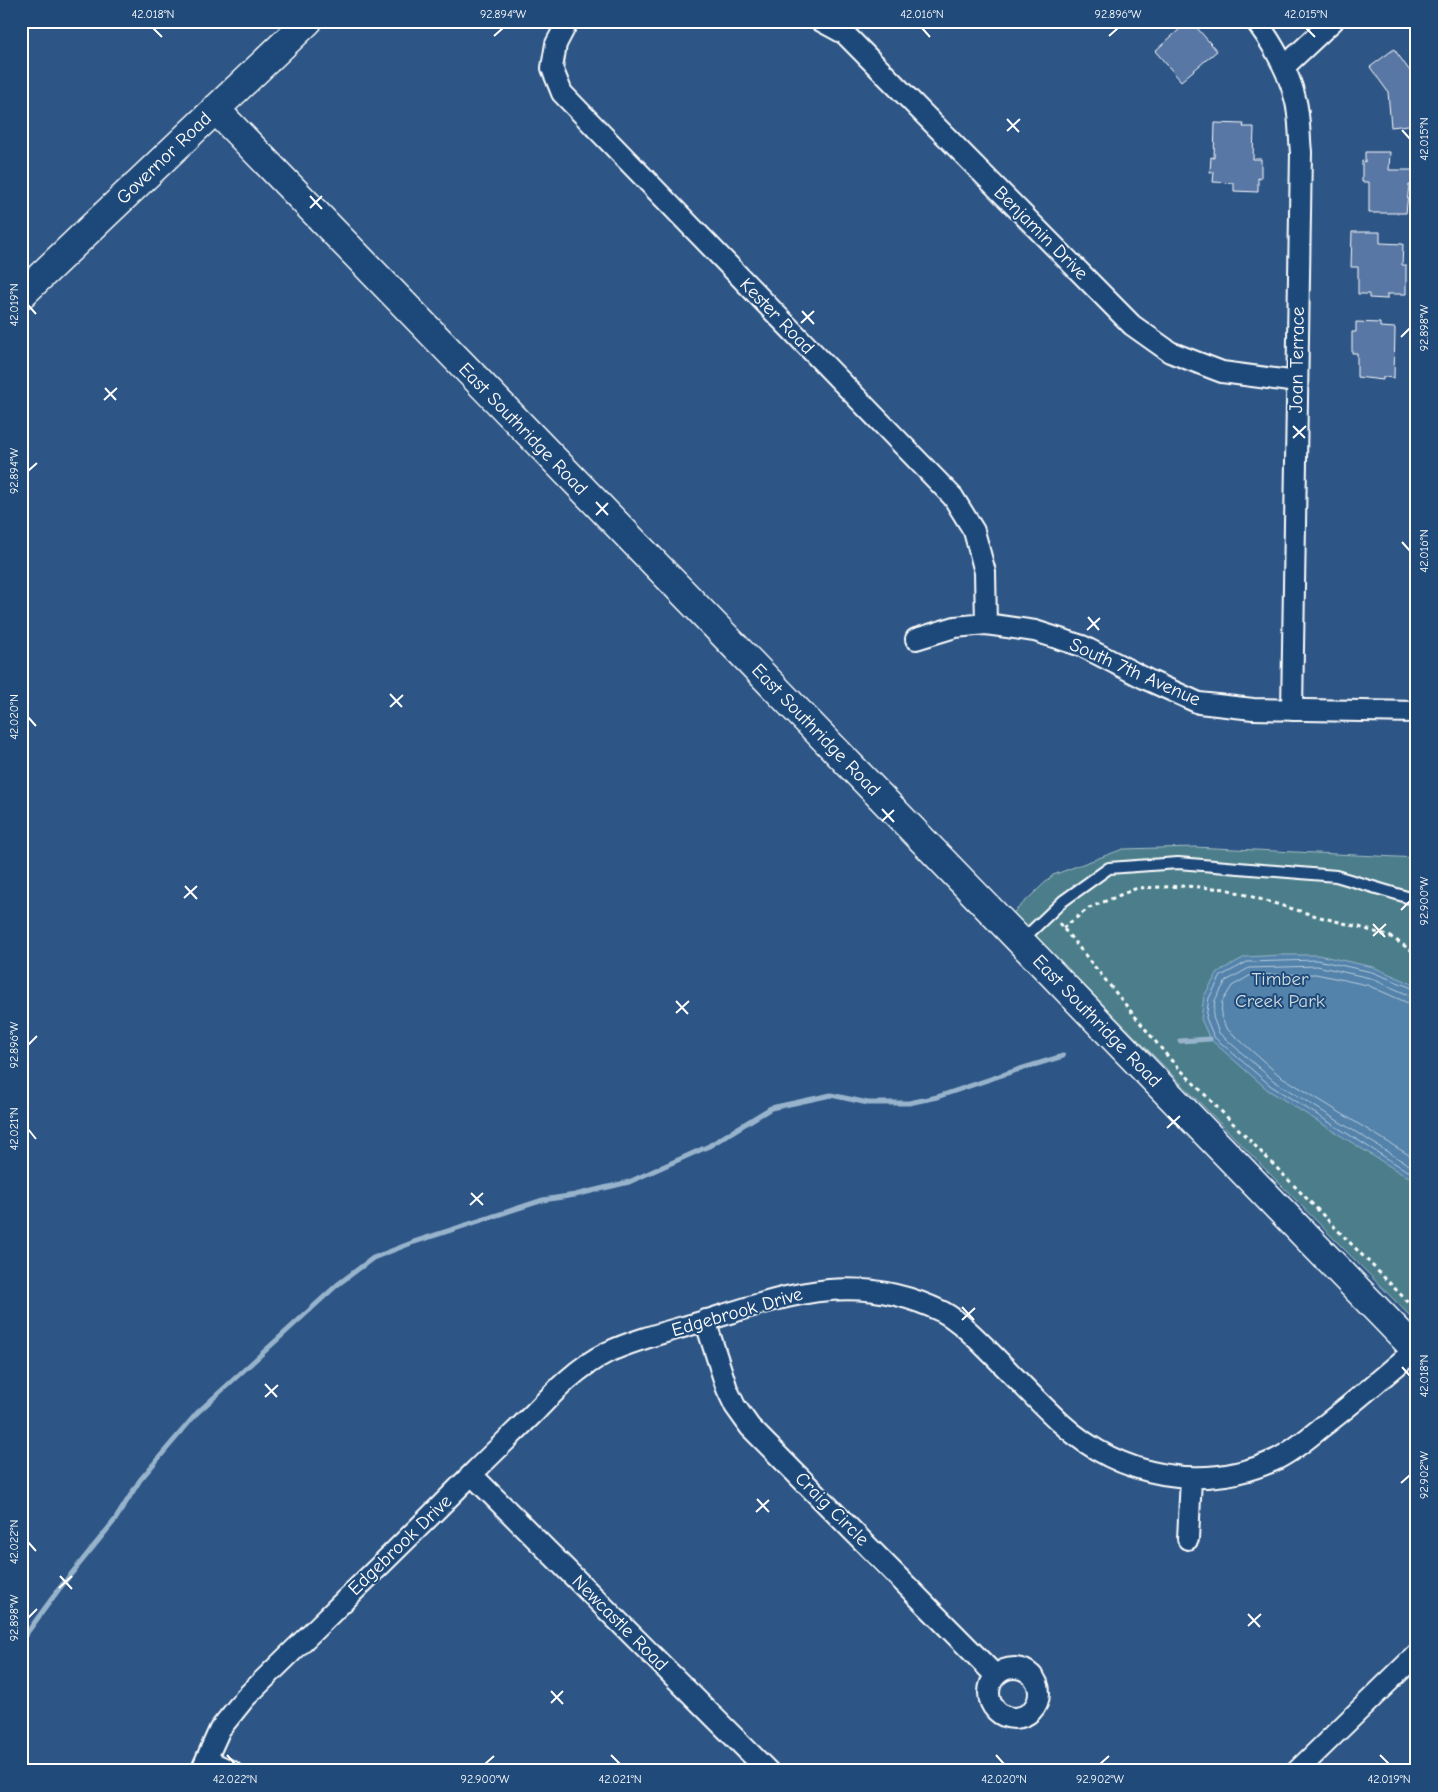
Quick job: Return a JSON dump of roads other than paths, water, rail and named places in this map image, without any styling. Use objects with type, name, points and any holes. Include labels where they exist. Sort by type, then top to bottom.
[{"type":"street","name":"Governor Road","points":[[21,295],[308,21]]},
{"type":"street","name":"Kester Road","points":[[568,21],[556,44],[552,68],[562,93],[953,497],[974,531],[985,572],[986,624]]},
{"type":"street","name":"Benjamin Drive","points":[[821,21],[845,34],[1132,325],[1170,352],[1222,372],[1297,382]]},
{"type":"street","name":"Joan Terrace","points":[[1256,21],[1284,67],[1296,99],[1301,152],[1292,710]]},
{"type":"street","points":[[1284,67],[1333,21]]},
{"type":"street","name":"East Southridge Road","points":[[215,110],[1416,1350]]},
{"type":"street","name":"South 7th Avenue","points":[[916,639],[955,627],[986,624],[1035,631],[1082,646],[1148,680],[1199,703],[1253,709],[1417,712]]},
{"type":"street","name":"Edgebrook Drive","points":[[203,1765],[220,1729],[245,1698],[566,1380],[587,1364],[606,1353],[658,1335],[780,1297],[814,1290],[878,1290],[898,1295],[946,1314],[971,1334],[1065,1427],[1094,1447],[1126,1465],[1156,1474],[1191,1478],[1223,1475],[1276,1459],[1340,1414],[1416,1350]]},
{"type":"street","name":"Craig Circle","points":[[705,1320],[731,1397],[750,1427],[995,1675]]},
{"type":"street","name":"Newcastle Road","points":[[472,1475],[768,1771]]},
{"type":"street","points":[[1188,1539],[1191,1478]]},
{"type":"street","points":[[1297,1771],[1417,1654]]},
{"type":"street","points":[[203,1765],[231,1771]]},
{"type":"lane","points":[[1020,942],[1063,901],[1109,868],[1178,863],[1336,876],[1417,900]]},
{"type":"water","points":[[1318,955],[1373,967],[1417,986],[1417,1180],[1402,1174],[1268,1090],[1210,1039],[1201,1019],[1204,996],[1218,972],[1245,957]]},
{"type":"waterway","points":[[1180,1041],[1210,1039]]},
{"type":"waterway","points":[[21,1641],[59,1589],[115,1520],[140,1480],[197,1413],[337,1285],[373,1258],[414,1242],[543,1200],[575,1195],[629,1182],[709,1146],[771,1108],[831,1095],[868,1103],[909,1103],[937,1097],[1063,1056]]},
{"type":"park label","name":"Timber Creek Park","points":[[1280,990]]}]
